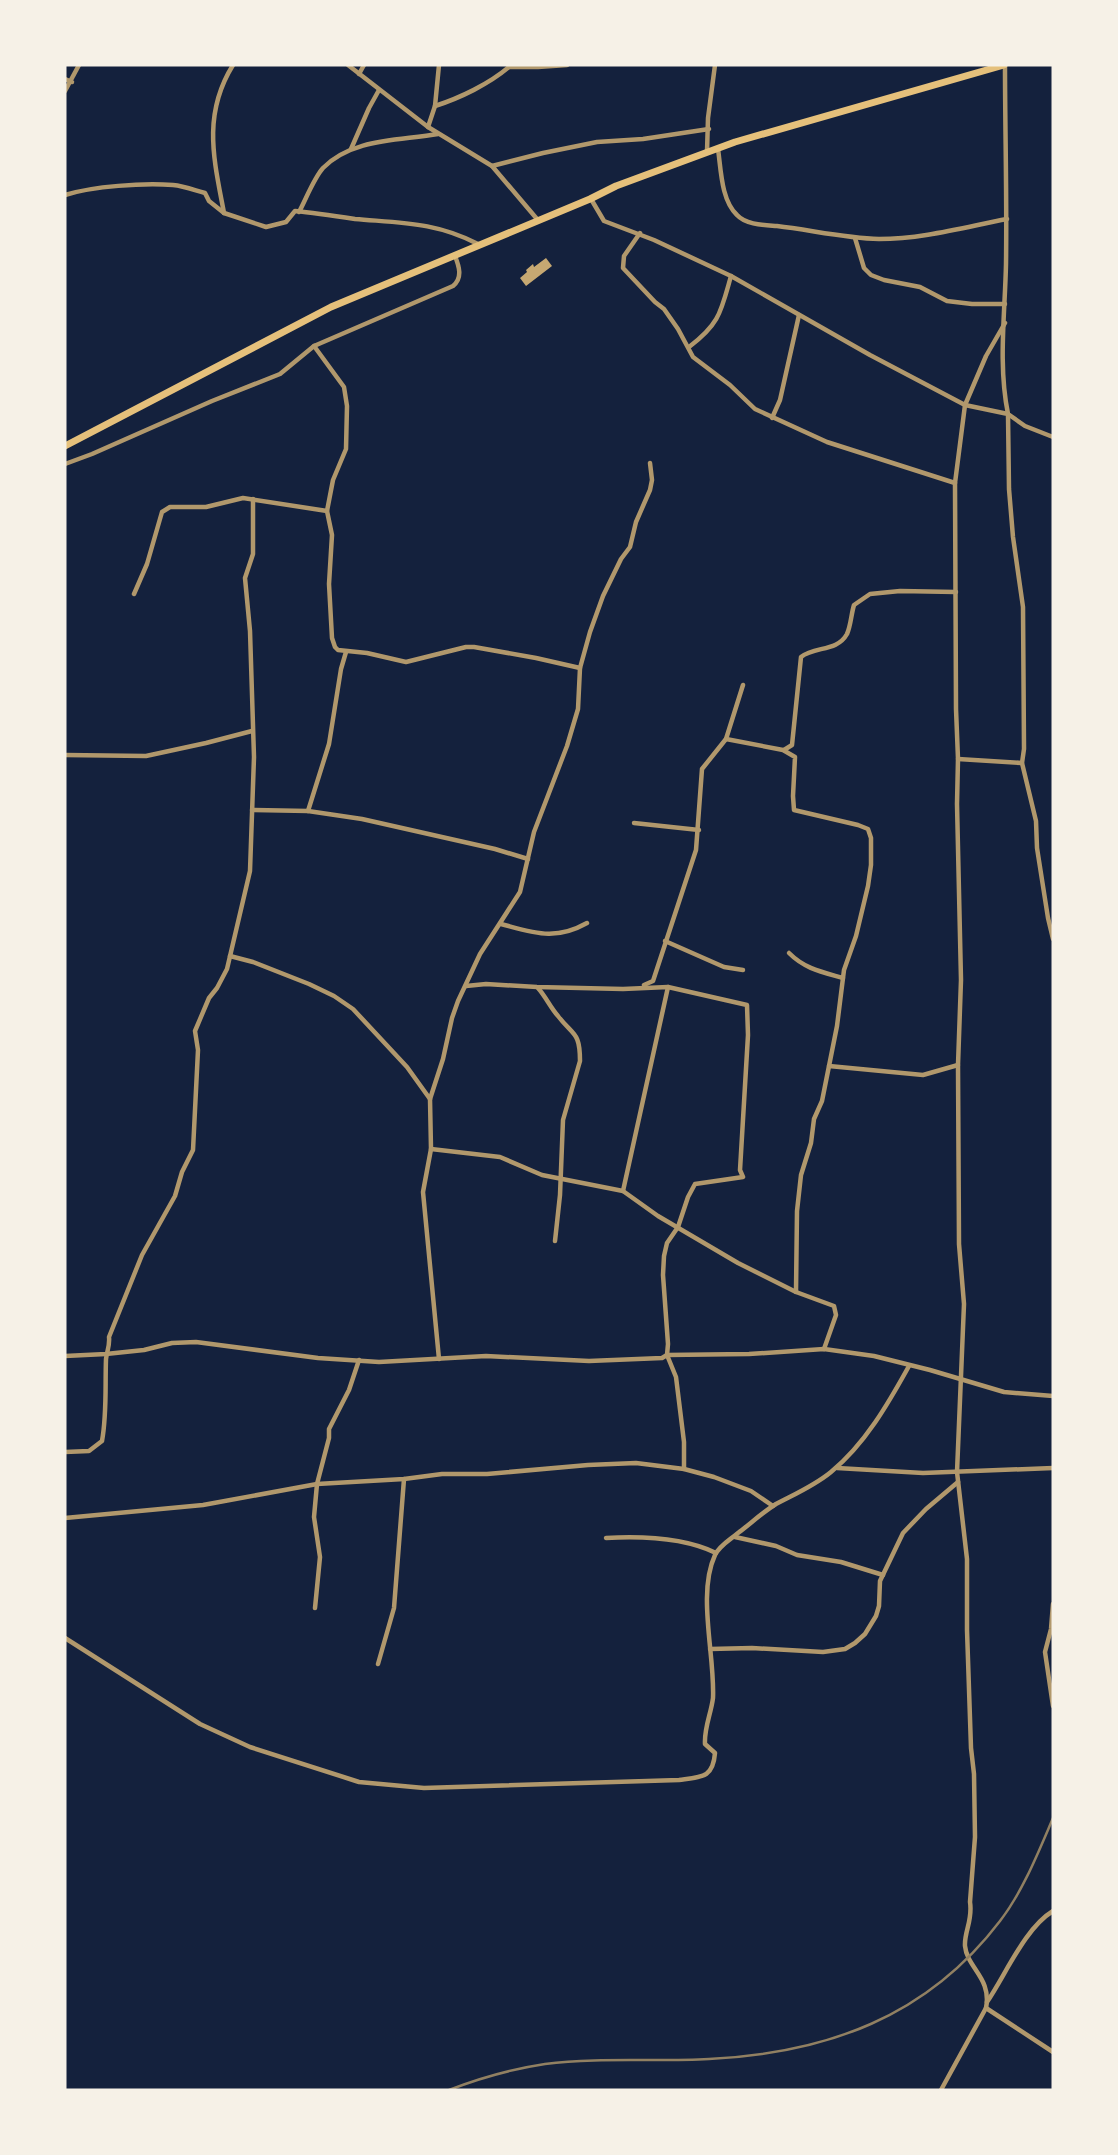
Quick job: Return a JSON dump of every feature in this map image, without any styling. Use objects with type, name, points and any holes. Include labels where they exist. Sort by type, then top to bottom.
[{"type":"highway","points":[[65,446],[331,307],[616,186],[748,138],[1004,65]]},
{"type":"street","points":[[65,91],[79,65]]},
{"type":"street","points":[[224,213],[212,149],[213,125],[223,83],[233,65]]},
{"type":"street","points":[[348,65],[428,127],[492,166],[537,219]]},
{"type":"street","points":[[359,74],[364,65]]},
{"type":"street","points":[[428,127],[435,106],[439,65]]},
{"type":"street","points":[[435,106],[465,93],[510,66],[567,65]]},
{"type":"street","points":[[707,152],[708,118],[715,65]]},
{"type":"street","points":[[1004,65],[1007,219],[1003,362],[1009,414],[1009,489],[1024,620],[1022,763],[1036,821],[1037,848],[1053,940]]},
{"type":"street","points":[[65,79],[72,82]]},
{"type":"street","points":[[350,150],[379,90]]},
{"type":"street","points":[[492,166],[597,142],[709,130]]},
{"type":"street","points":[[299,212],[322,169],[350,150],[374,142],[438,134]]},
{"type":"street","points":[[718,149],[726,196],[738,217],[767,226],[834,233],[855,238],[891,238],[932,234],[1007,219]]},
{"type":"street","points":[[65,195],[90,189],[176,185],[205,193],[209,201],[224,213],[266,227],[286,222],[295,211],[427,225],[457,233],[478,244]]},
{"type":"street","points":[[590,199],[604,221],[640,233],[731,276],[965,405],[1009,414],[1025,426],[1053,437]]},
{"type":"street","points":[[640,233],[624,256],[624,268],[664,309],[693,357],[730,385],[755,409],[827,442],[955,483]]},
{"type":"street","points":[[855,238],[864,268],[871,275],[920,287],[947,301],[1005,304]]},
{"type":"street","points":[[65,464],[280,374],[314,346],[453,286],[460,274],[455,255]]},
{"type":"street","points":[[689,347],[711,328],[720,316],[731,276]]},
{"type":"street","points":[[772,418],[780,400],[799,315]]},
{"type":"street","points":[[1005,323],[986,356],[965,405],[955,483],[961,980],[958,1065],[959,1244],[964,1304],[957,1472],[967,1559],[975,1837],[970,1902],[972,1910],[965,1946],[981,1975],[987,2005],[1053,2052]]},
{"type":"street","points":[[314,346],[344,387],[347,406],[346,449],[333,480],[327,511],[332,535],[329,584],[332,638],[335,647],[346,652],[367,653],[406,662],[474,647],[580,668]]},
{"type":"street","points":[[439,1359],[424,1192],[431,1149],[430,1099],[452,1018],[480,954],[520,892],[534,832],[567,746],[578,709],[580,668],[590,632],[603,596],[630,547],[636,522],[650,490],[650,463]]},
{"type":"street","points":[[134,594],[165,509],[205,507],[235,498],[327,511]]},
{"type":"street","points":[[65,1452],[89,1451],[102,1441],[109,1337],[142,1255],[174,1196],[193,1150],[198,1049],[195,1031],[209,998],[227,969],[250,871],[253,731],[250,631],[244,578],[253,554],[253,499]]},
{"type":"street","points":[[783,750],[792,745],[801,657],[841,642],[849,629],[854,605],[870,594],[900,591],[956,592]]},
{"type":"street","points":[[308,811],[329,744],[346,652]]},
{"type":"street","points":[[640,988],[653,981],[696,850],[702,769],[726,739],[743,685]]},
{"type":"street","points":[[65,755],[146,756],[253,731]]},
{"type":"street","points":[[726,739],[783,750],[794,757],[795,811],[858,825],[868,829],[871,838],[871,865],[867,886],[843,978],[837,1026],[822,1101],[814,1119],[811,1143],[801,1175],[797,1211],[796,1292]]},
{"type":"street","points":[[958,759],[1022,763]]},
{"type":"street","points":[[252,810],[308,811],[362,820],[495,849],[528,859]]},
{"type":"street","points":[[634,824],[698,830]]},
{"type":"street","points":[[501,924],[552,934],[572,931],[587,923]]},
{"type":"street","points":[[665,942],[724,967],[743,970]]},
{"type":"street","points":[[789,953],[810,969],[843,978]]},
{"type":"street","points":[[230,956],[299,980],[334,996],[353,1009],[407,1067],[430,1099]]},
{"type":"street","points":[[466,986],[668,987],[745,1004],[748,1015],[740,1170],[743,1177],[695,1184],[678,1227],[667,1242],[664,1256],[663,1294],[667,1355],[676,1377],[684,1442],[684,1469]]},
{"type":"street","points":[[537,987],[549,1000],[557,1016],[576,1035],[580,1055],[563,1120],[555,1241]]},
{"type":"street","points":[[623,1191],[668,987]]},
{"type":"street","points":[[829,1066],[923,1075],[958,1065]]},
{"type":"street","points":[[431,1149],[500,1157],[542,1175],[623,1191],[657,1216],[738,1262],[796,1292],[834,1306],[836,1315],[824,1349]]},
{"type":"street","points":[[65,1356],[144,1350],[172,1343],[195,1342],[318,1358],[379,1362],[486,1356],[589,1361],[824,1349],[874,1356],[1004,1392],[1053,1396]]},
{"type":"street","points":[[315,1608],[320,1557],[314,1517],[317,1484],[329,1429],[349,1391],[359,1360]]},
{"type":"street","points":[[65,1637],[200,1724],[250,1747],[359,1782],[424,1788],[679,1780],[706,1775],[713,1768],[715,1752],[705,1744],[704,1732],[712,1700],[707,1606],[711,1569],[716,1553],[773,1506],[811,1486],[836,1468],[872,1427],[909,1366]]},
{"type":"street","points":[[65,1518],[203,1505],[317,1484],[636,1463],[684,1469],[751,1491],[773,1506]]},
{"type":"street","points":[[836,1468],[877,1472],[1053,1468]]},
{"type":"street","points":[[378,1664],[395,1597],[404,1479]]},
{"type":"street","points":[[710,1649],[752,1648],[822,1652],[845,1649],[866,1634],[876,1616],[883,1575],[903,1533],[958,1482]]},
{"type":"street","points":[[734,1537],[776,1546],[797,1555],[841,1562],[883,1575]]},
{"type":"street","points":[[606,1538],[656,1538],[716,1553]]},
{"type":"street","points":[[1053,1604],[1045,1652],[1053,1706]]},
{"type":"street","points":[[941,2090],[1029,1934],[1043,1917],[1053,1911]]},
{"type":"building","points":[[546,258],[552,266],[526,286],[520,278],[533,264],[534,267]]},
{"type":"railway","points":[[449,2090],[496,2074],[545,2064],[709,2059],[752,2055],[834,2038],[871,2024],[907,2005],[940,1982],[971,1954],[1000,1921],[1016,1897],[1053,1818]]}]
